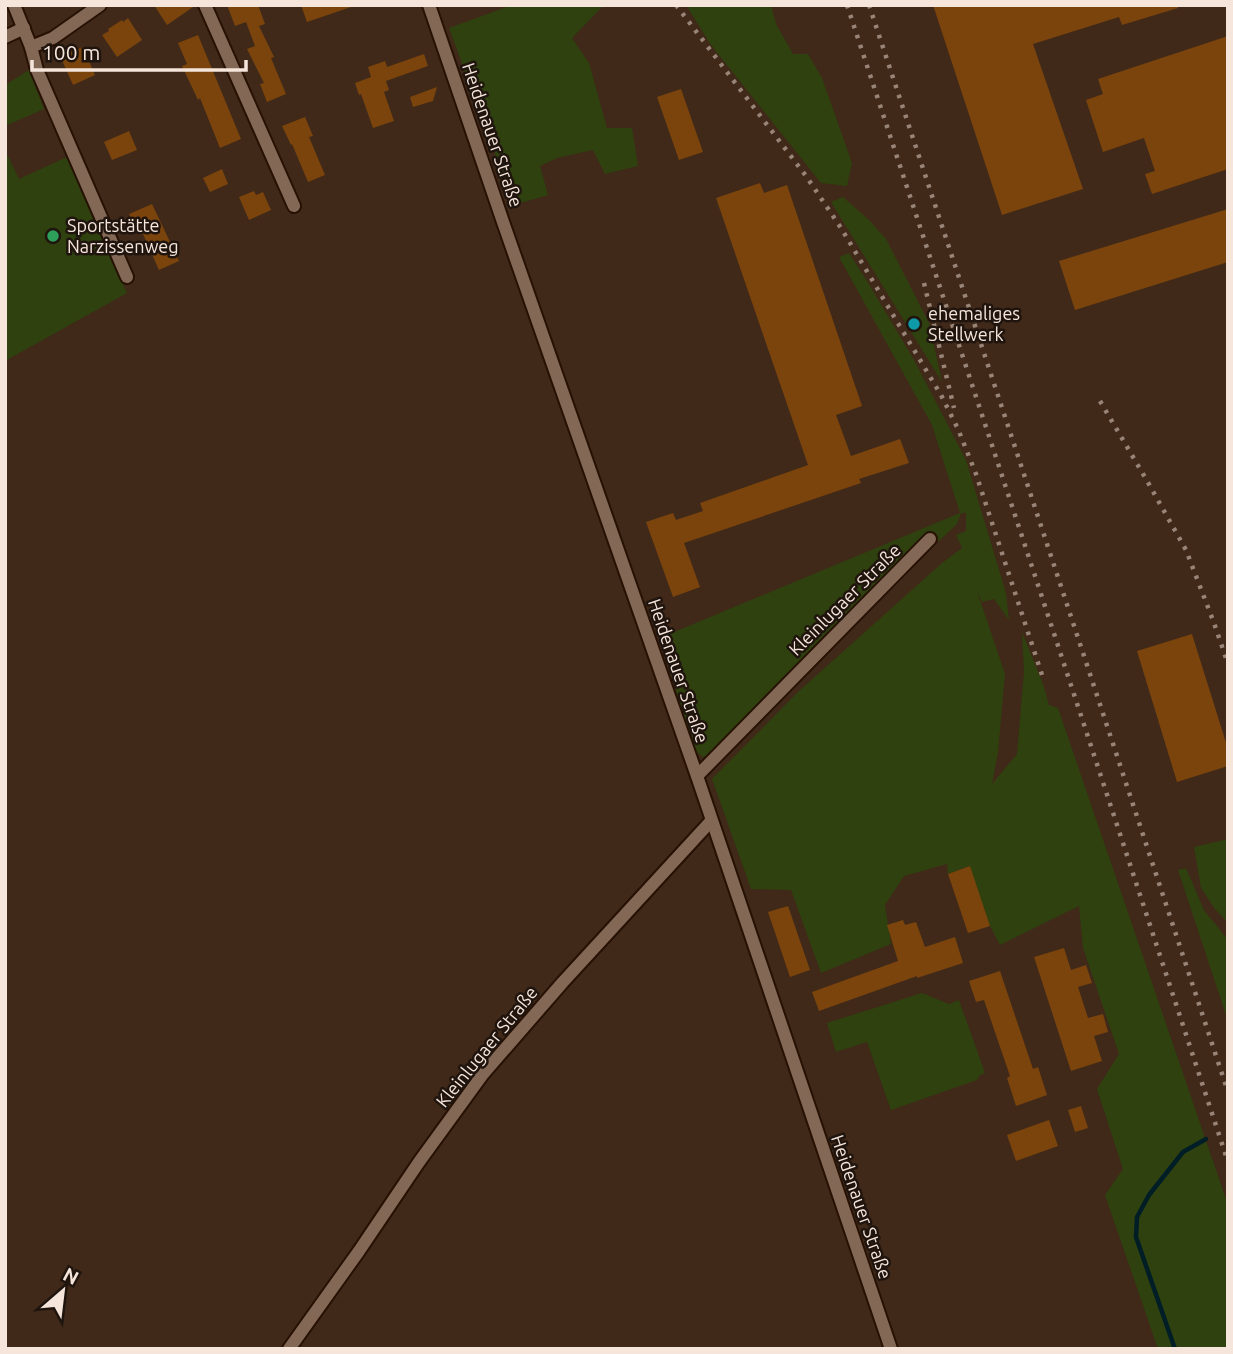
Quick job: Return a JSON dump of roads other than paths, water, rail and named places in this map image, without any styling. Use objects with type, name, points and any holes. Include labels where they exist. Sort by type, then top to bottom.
[{"type":"street","points":[[14,5],[32,47],[37,70],[127,277]]},
{"type":"street","points":[[32,47],[53,38],[100,5]]},
{"type":"street","points":[[205,5],[294,205]]},
{"type":"street","name":"Heidenauer Straße","points":[[429,5],[891,1349]]},
{"type":"street","points":[[5,37],[24,28]]},
{"type":"street","name":"Kleinlugaer Straße","points":[[696,776],[930,539]]},
{"type":"street","name":"Kleinlugaer Straße","points":[[289,1349],[483,1074],[563,982],[711,821]]},
{"type":"waterway","points":[[1175,1349],[1136,1237],[1137,1217],[1149,1195],[1183,1152],[1206,1139]]},
{"type":"railway","points":[[676,5],[806,176],[841,228],[941,395],[976,474],[1043,678]]},
{"type":"railway","points":[[847,5],[1228,1162]]},
{"type":"railway","points":[[869,5],[1228,1092]]},
{"type":"railway","points":[[924,283],[954,408]]},
{"type":"railway","points":[[1100,401],[1186,550],[1228,664]]},
{"type":"place","name":"Sportstätte Narzissenweg","points":[[53,236]]},
{"type":"place","name":"ehemaliges Stellwerk","points":[[914,324]]}]
